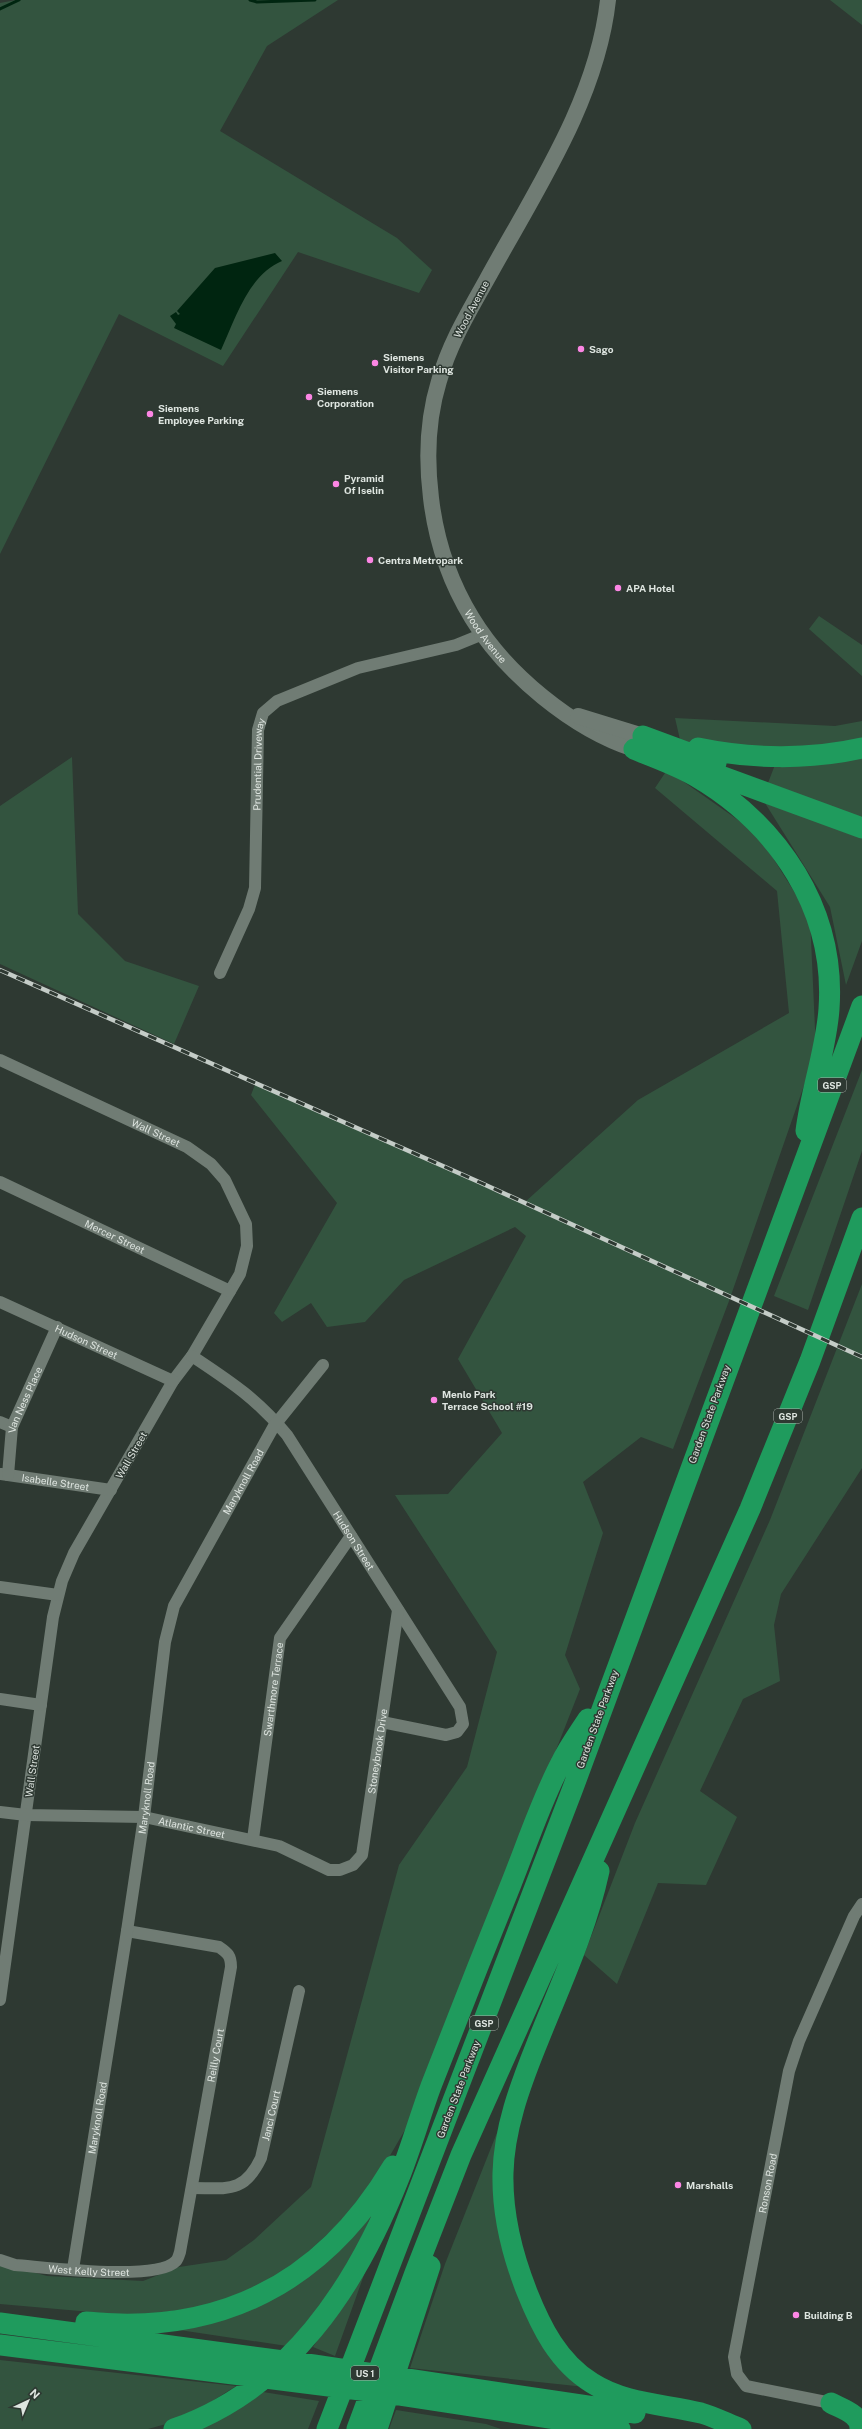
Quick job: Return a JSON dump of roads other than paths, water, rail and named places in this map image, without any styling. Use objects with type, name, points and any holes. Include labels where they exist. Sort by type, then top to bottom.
[{"type":"highway","points":[[639,743],[753,756],[820,755],[862,748]]},
{"type":"highway","points":[[639,743],[862,818]]},
{"type":"highway","points":[[639,743],[679,761],[862,828]]},
{"type":"highway","points":[[639,743],[694,776],[746,814],[780,849],[797,873],[810,898],[826,947],[830,984],[826,1037],[810,1099],[802,1165]]},
{"type":"highway","name":"Garden State Parkway","points":[[327,2429],[490,2007],[862,1006]]},
{"type":"highway","name":"GSP","points":[[374,2417],[389,2365],[461,2155],[608,1830],[770,1461],[812,1355],[862,1218]]},
{"type":"highway","points":[[174,2429],[209,2414],[238,2399],[276,2370],[308,2338],[324,2319],[359,2261],[398,2179],[413,2133],[561,1763],[611,1681]]},
{"type":"highway","points":[[608,1830],[592,1905],[527,2069],[512,2114],[503,2172],[504,2200],[509,2232],[523,2282],[542,2326],[558,2352],[576,2371],[597,2386],[623,2398],[702,2414],[741,2429]]},
{"type":"highway","points":[[0,2313],[90,2323],[146,2324],[198,2318],[242,2304],[300,2272],[335,2242],[376,2192],[413,2133]]},
{"type":"highway","name":"US 1","points":[[0,2323],[527,2396],[728,2429]]},
{"type":"highway","name":"US 1","points":[[0,2345],[88,2354],[400,2395],[620,2429]]},
{"type":"highway","points":[[0,2351],[88,2354]]},
{"type":"highway","points":[[400,2395],[454,2413],[505,2422],[528,2429]]},
{"type":"highway","points":[[831,2403],[862,2406]]},
{"type":"highway","points":[[831,2403],[858,2419],[860,2429]]},
{"type":"highway","points":[[357,2429],[374,2417]]},
{"type":"street","name":"Wood Avenue","points":[[608,0],[599,51],[582,101],[455,338],[443,368],[433,403],[428,438],[427,462],[436,526],[453,582],[483,634],[522,678],[567,713],[603,738],[639,743]]},
{"type":"street","name":"Prudential Driveway","points":[[220,973],[249,909],[255,888],[258,730],[263,713],[276,701],[358,668],[456,644],[483,634]]},
{"type":"street","name":"Wall Street","points":[[0,1060],[187,1147],[211,1164],[225,1180],[246,1224],[247,1246],[240,1274],[192,1356],[173,1381],[74,1553],[58,1595],[26,1815],[5,1925],[0,2000]]},
{"type":"street","name":"Mercer Street","points":[[0,1182],[230,1291]]},
{"type":"street","name":"Hudson Street","points":[[0,1302],[173,1381]]},
{"type":"street","name":"Van Ness Place","points":[[4,1475],[12,1427],[57,1328]]},
{"type":"street","name":"Hudson Street","points":[[192,1356],[241,1388],[277,1423],[287,1435],[460,1707],[463,1724],[457,1732],[446,1735],[382,1722]]},
{"type":"street","name":"Maryknoll Road","points":[[73,2269],[144,1817],[165,1642],[174,1606],[277,1423],[323,1365]]},
{"type":"street","points":[[0,1422],[12,1427]]},
{"type":"street","name":"Isabelle Street","points":[[4,1475],[111,1490]]},
{"type":"street","name":"Swarthmore Terrace","points":[[253,1839],[280,1638],[352,1536]]},
{"type":"street","points":[[0,1587],[58,1595]]},
{"type":"street","name":"Stoneybrook Drive","points":[[329,1870],[340,1870],[353,1865],[362,1856],[398,1610]]},
{"type":"street","points":[[0,1699],[41,1705]]},
{"type":"street","name":"Atlantic Street","points":[[0,1812],[26,1815],[144,1817],[253,1839],[279,1846],[329,1870]]},
{"type":"street","name":"Ronson Road","points":[[831,2403],[746,2386],[737,2374],[734,2358],[789,2071],[799,2041],[854,1916],[862,1904]]},
{"type":"street","name":"Reilly Court","points":[[127,1931],[219,1947],[227,1952],[231,1959],[232,1967],[192,2188],[176,2260]]},
{"type":"street","name":"Janci Court","points":[[192,2188],[232,2188],[250,2178],[256,2169],[261,2158],[299,1991]]},
{"type":"street","name":"West Kelly Street","points":[[0,2260],[15,2265],[133,2272],[169,2265],[176,2260]]},
{"type":"waterway","points":[[0,9],[19,0]]},
{"type":"waterway","points":[[250,0],[257,2],[315,0]]},
{"type":"railway","points":[[0,970],[479,1182],[862,1357]]},
{"type":"place","name":"Sago","points":[[581,349]]},
{"type":"place","name":"Siemens Visitor Parking","points":[[375,363]]},
{"type":"place","name":"Siemens Corporation","points":[[309,397]]},
{"type":"place","name":"Siemens Employee Parking","points":[[150,414]]},
{"type":"place","name":"Pyramid Of Iselin","points":[[336,484]]},
{"type":"place","name":"Centra Metropark","points":[[370,560]]},
{"type":"place","name":"APA Hotel","points":[[618,588]]},
{"type":"place","name":"Menlo Park Terrace School #19","points":[[434,1400]]},
{"type":"place","name":"Marshalls","points":[[678,2185]]},
{"type":"place","name":"Building B","points":[[796,2315]]}]
